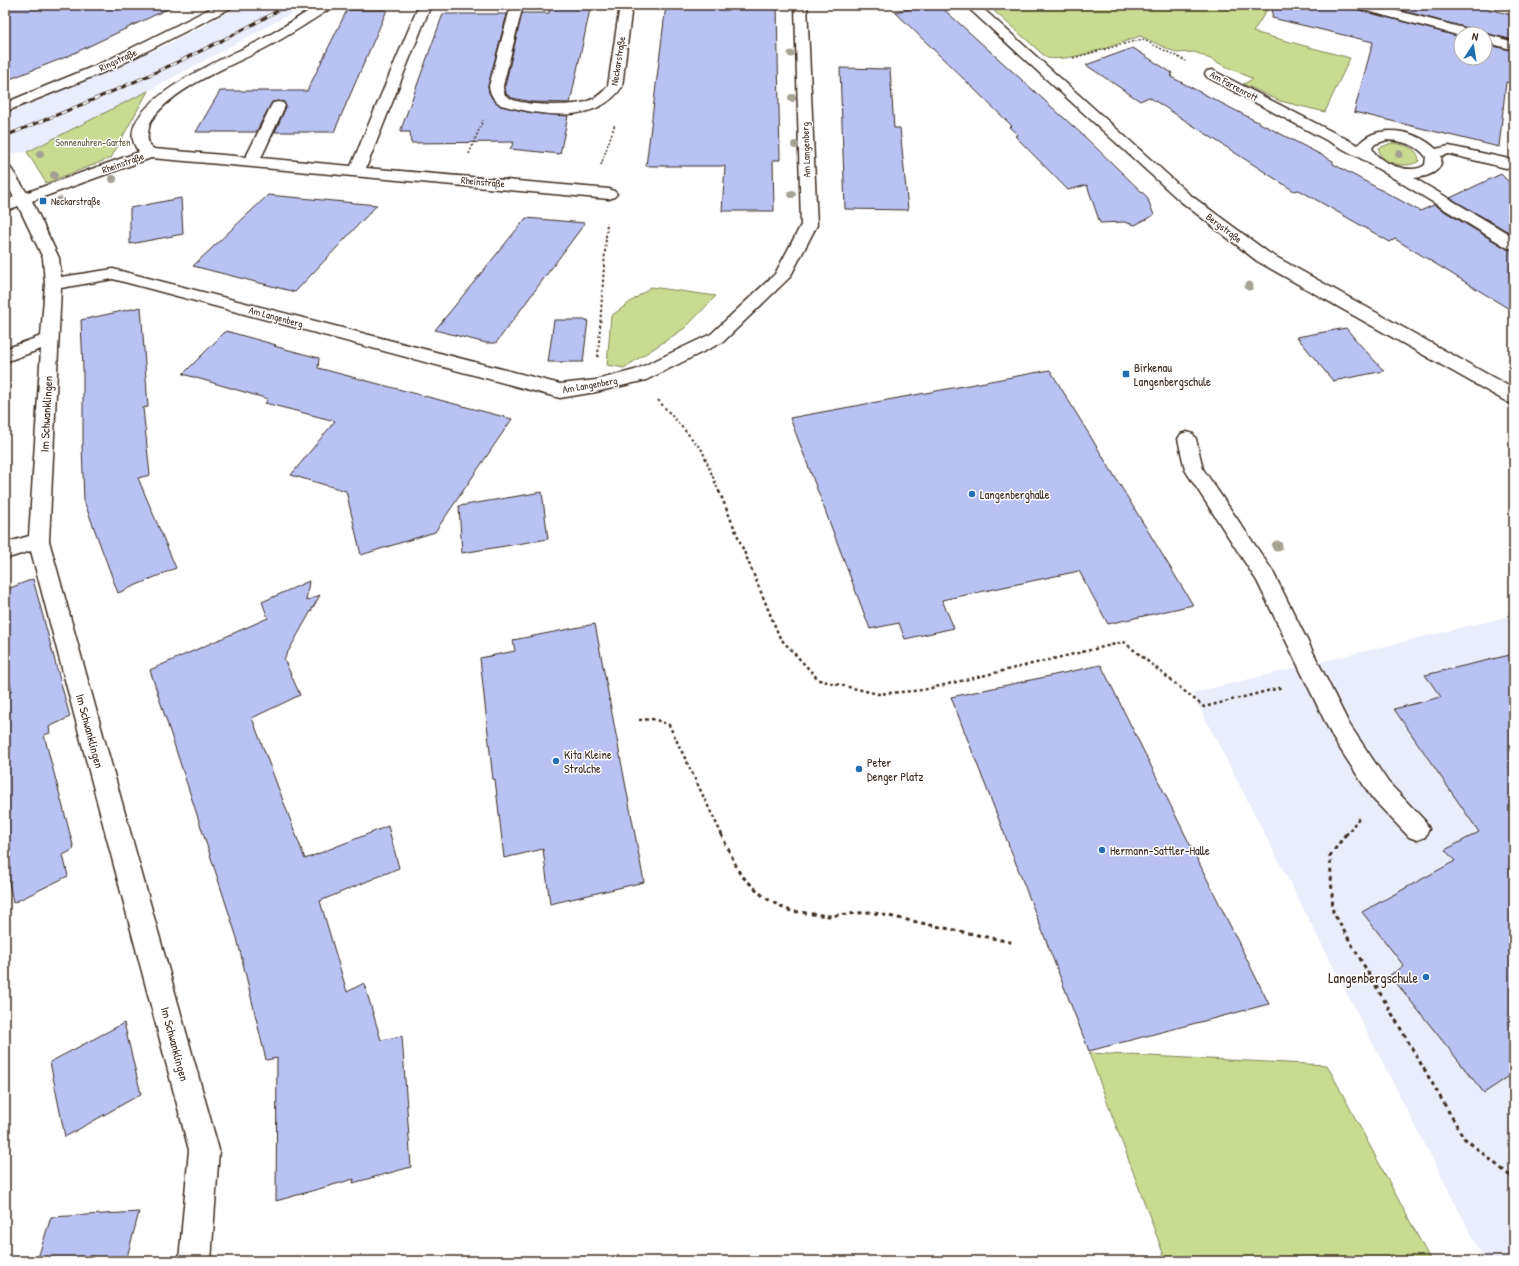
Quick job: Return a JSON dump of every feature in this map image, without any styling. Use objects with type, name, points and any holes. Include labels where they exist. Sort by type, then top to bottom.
[{"type":"street","name":"Ringstraße","points":[[5,108],[109,65],[227,5]]},
{"type":"street","points":[[150,153],[143,149],[140,144],[139,131],[149,113],[162,99],[177,88],[266,42],[327,5]]},
{"type":"street","points":[[357,171],[425,5]]},
{"type":"street","points":[[496,86],[516,9],[514,5]]},
{"type":"street","name":"Neckarstraße","points":[[496,86],[499,98],[517,105],[554,110],[584,108],[598,104],[610,96],[615,87],[626,5]]},
{"type":"street","name":"Am Langenberg","points":[[53,284],[113,274],[560,391],[596,386],[640,375],[717,338],[782,277],[809,225],[801,5]]},
{"type":"street","name":"Bergstraße","points":[[971,5],[1184,197],[1263,257],[1514,397]]},
{"type":"street","points":[[1360,5],[1453,30]]},
{"type":"street","points":[[1493,40],[1514,46]]},
{"type":"street","name":"Am Farrenrott","points":[[1212,74],[1367,156],[1514,244]]},
{"type":"street","points":[[251,163],[278,106]]},
{"type":"street","points":[[1367,156],[1364,148],[1367,142],[1374,138],[1385,136],[1413,140],[1424,146],[1432,154],[1449,150],[1514,164]]},
{"type":"street","name":"Rheinstraße","points":[[14,202],[150,153],[609,194]]},
{"type":"street","name":"Am Farrenrott","points":[[1395,172],[1418,173],[1428,171],[1433,166],[1435,160],[1432,154]]},
{"type":"street","name":"Im Schwanklingen","points":[[5,170],[14,202],[51,258],[53,284],[51,340],[39,541],[204,1150],[195,1261]]},
{"type":"street","points":[[5,356],[51,340]]},
{"type":"street","points":[[5,551],[39,541]]},
{"type":"lane","points":[[1187,439],[1194,470],[1265,576],[1341,731],[1380,790],[1416,829]]},
{"type":"path","name":"Am Farrenrott","points":[[1096,53],[1142,40],[1212,74]]},
{"type":"path","points":[[459,180],[496,86]]},
{"type":"path","points":[[592,192],[618,115],[598,104]]},
{"type":"path","points":[[596,386],[609,194]]},
{"type":"path","points":[[658,401],[702,450],[780,638],[819,680],[878,694],[923,690],[1124,642],[1204,708],[1287,687]]},
{"type":"path","points":[[639,720],[650,718],[660,720],[669,725],[740,874],[757,892],[778,906],[801,914],[831,916],[860,911],[870,912],[1015,943]]},
{"type":"path","points":[[1380,790],[1330,856],[1334,912],[1464,1138],[1514,1179]]},
{"type":"shaded area","points":[[241,5],[307,5],[148,91],[27,152],[5,154],[5,115],[171,43]]},
{"type":"shaded area","name":"Langenbergschule","points":[[1514,615],[1514,1261],[1485,1261],[1192,693]]},
{"type":"green space","points":[[1016,5],[1270,5],[1253,32],[1350,58],[1325,112],[1280,101],[1243,84],[1253,79],[1195,52],[1177,53],[1140,36],[1081,55],[1057,59],[1047,58],[994,11]]},
{"type":"green space","name":"Sonnenuhren-Garten","points":[[148,91],[111,158],[46,183],[27,152]]},
{"type":"green space","points":[[1391,143],[1405,145],[1413,149],[1418,156],[1419,161],[1408,165],[1388,162],[1380,154],[1379,148]]},
{"type":"green space","points":[[651,287],[716,296],[685,328],[624,368],[607,365],[611,316]]},
{"type":"green space","points":[[1089,1053],[1327,1065],[1431,1261],[1166,1261]]},
{"type":"building","points":[[5,5],[176,5],[66,57],[5,81]]},
{"type":"building","points":[[551,5],[591,5],[570,103],[532,102],[512,98],[506,94],[505,86],[522,13],[549,13]]},
{"type":"building","points":[[666,5],[777,5],[780,160],[773,160],[774,211],[722,211],[725,166],[646,166]]},
{"type":"building","points":[[928,5],[939,5],[1085,137],[1147,197],[1154,215],[1135,225],[1124,222],[1100,223],[1087,185],[1068,190],[1015,136],[1018,135],[1009,127],[1012,126],[895,12]]},
{"type":"building","points":[[1273,5],[1353,5],[1356,9],[1453,35],[1453,66],[1493,66],[1493,46],[1514,51],[1514,84],[1506,82],[1499,147],[1354,112],[1373,42],[1272,18]]},
{"type":"building","points":[[1381,5],[1477,5],[1514,16],[1514,40],[1493,35],[1493,26],[1460,26]]},
{"type":"building","points":[[347,10],[387,10],[334,132],[275,132],[286,107],[284,102],[278,101],[272,102],[256,132],[196,132],[220,91],[307,91]]},
{"type":"building","points":[[443,14],[507,14],[488,86],[489,93],[493,100],[501,106],[532,113],[568,116],[560,154],[510,149],[514,142],[411,143],[410,132],[400,132]]},
{"type":"building","points":[[1133,48],[1172,73],[1171,77],[1333,161],[1333,164],[1420,211],[1434,205],[1507,249],[1514,250],[1514,312],[1395,239],[1390,242],[1299,190],[1294,191],[1149,97],[1140,101],[1086,65]]},
{"type":"building","points":[[840,68],[890,69],[894,128],[900,128],[908,210],[845,209]]},
{"type":"building","points":[[1501,174],[1514,187],[1514,235],[1450,198]]},
{"type":"building","points":[[268,195],[377,205],[295,292],[193,266]]},
{"type":"building","points":[[181,198],[183,234],[130,244],[130,208]]},
{"type":"building","points":[[526,218],[585,223],[496,343],[486,343],[435,330]]},
{"type":"building","points":[[141,307],[148,407],[143,408],[150,475],[138,478],[176,568],[118,593],[84,501],[81,320]]},
{"type":"building","points":[[554,320],[588,320],[583,362],[548,362]]},
{"type":"building","points":[[1346,328],[1384,371],[1333,381],[1297,337]]},
{"type":"building","points":[[226,331],[319,358],[318,368],[512,419],[435,532],[361,555],[346,491],[291,475],[335,421],[265,403],[268,399],[183,374]]},
{"type":"building","name":"Langenberghalle","points":[[1050,370],[1193,605],[1108,624],[1079,571],[942,600],[954,628],[905,639],[899,623],[870,629],[790,418]]},
{"type":"building","points":[[542,492],[548,539],[462,553],[459,506]]},
{"type":"building","points":[[33,579],[70,717],[49,727],[50,733],[44,735],[74,849],[63,855],[68,876],[13,903],[5,860],[5,694],[12,691],[5,661],[5,590]]},
{"type":"building","points":[[309,581],[306,601],[320,595],[284,659],[300,695],[252,718],[305,859],[388,826],[399,868],[320,901],[347,992],[364,983],[381,1040],[402,1036],[411,1167],[353,1183],[354,1179],[276,1201],[277,1058],[266,1060],[237,938],[150,670],[268,618],[262,602]]},
{"type":"building","name":"Kita Kleine Strolche","points":[[595,624],[644,882],[550,904],[543,849],[504,858],[495,779],[493,780],[480,658],[515,651],[513,640]]},
{"type":"building","points":[[1514,654],[1514,1073],[1484,1093],[1390,975],[1404,966],[1362,912],[1455,861],[1445,850],[1479,832],[1394,709],[1441,697],[1425,675]]},
{"type":"building","name":"Hermann-Sattler-Halle","points":[[1101,665],[1269,1004],[1089,1051],[951,697]]},
{"type":"building","points":[[124,1023],[141,1094],[65,1137],[50,1062]]},
{"type":"building","points":[[139,1212],[126,1261],[37,1261],[51,1217]]},
{"type":"railway","points":[[5,136],[184,59],[288,5]]},
{"type":"place","name":"Neckarstraße","points":[[43,201]]},
{"type":"place","name":"Birkenau Langenbergschule","points":[[1126,374]]},
{"type":"place","name":"Langenberghalle","points":[[972,494]]},
{"type":"place","name":"Kita Kleine Strolche","points":[[556,761]]},
{"type":"place","name":"Peter Denger Platz","points":[[859,769]]},
{"type":"place","name":"Hermann-Sattler-Halle","points":[[1102,850]]},
{"type":"place","name":"Langenbergschule","points":[[1426,977]]}]
